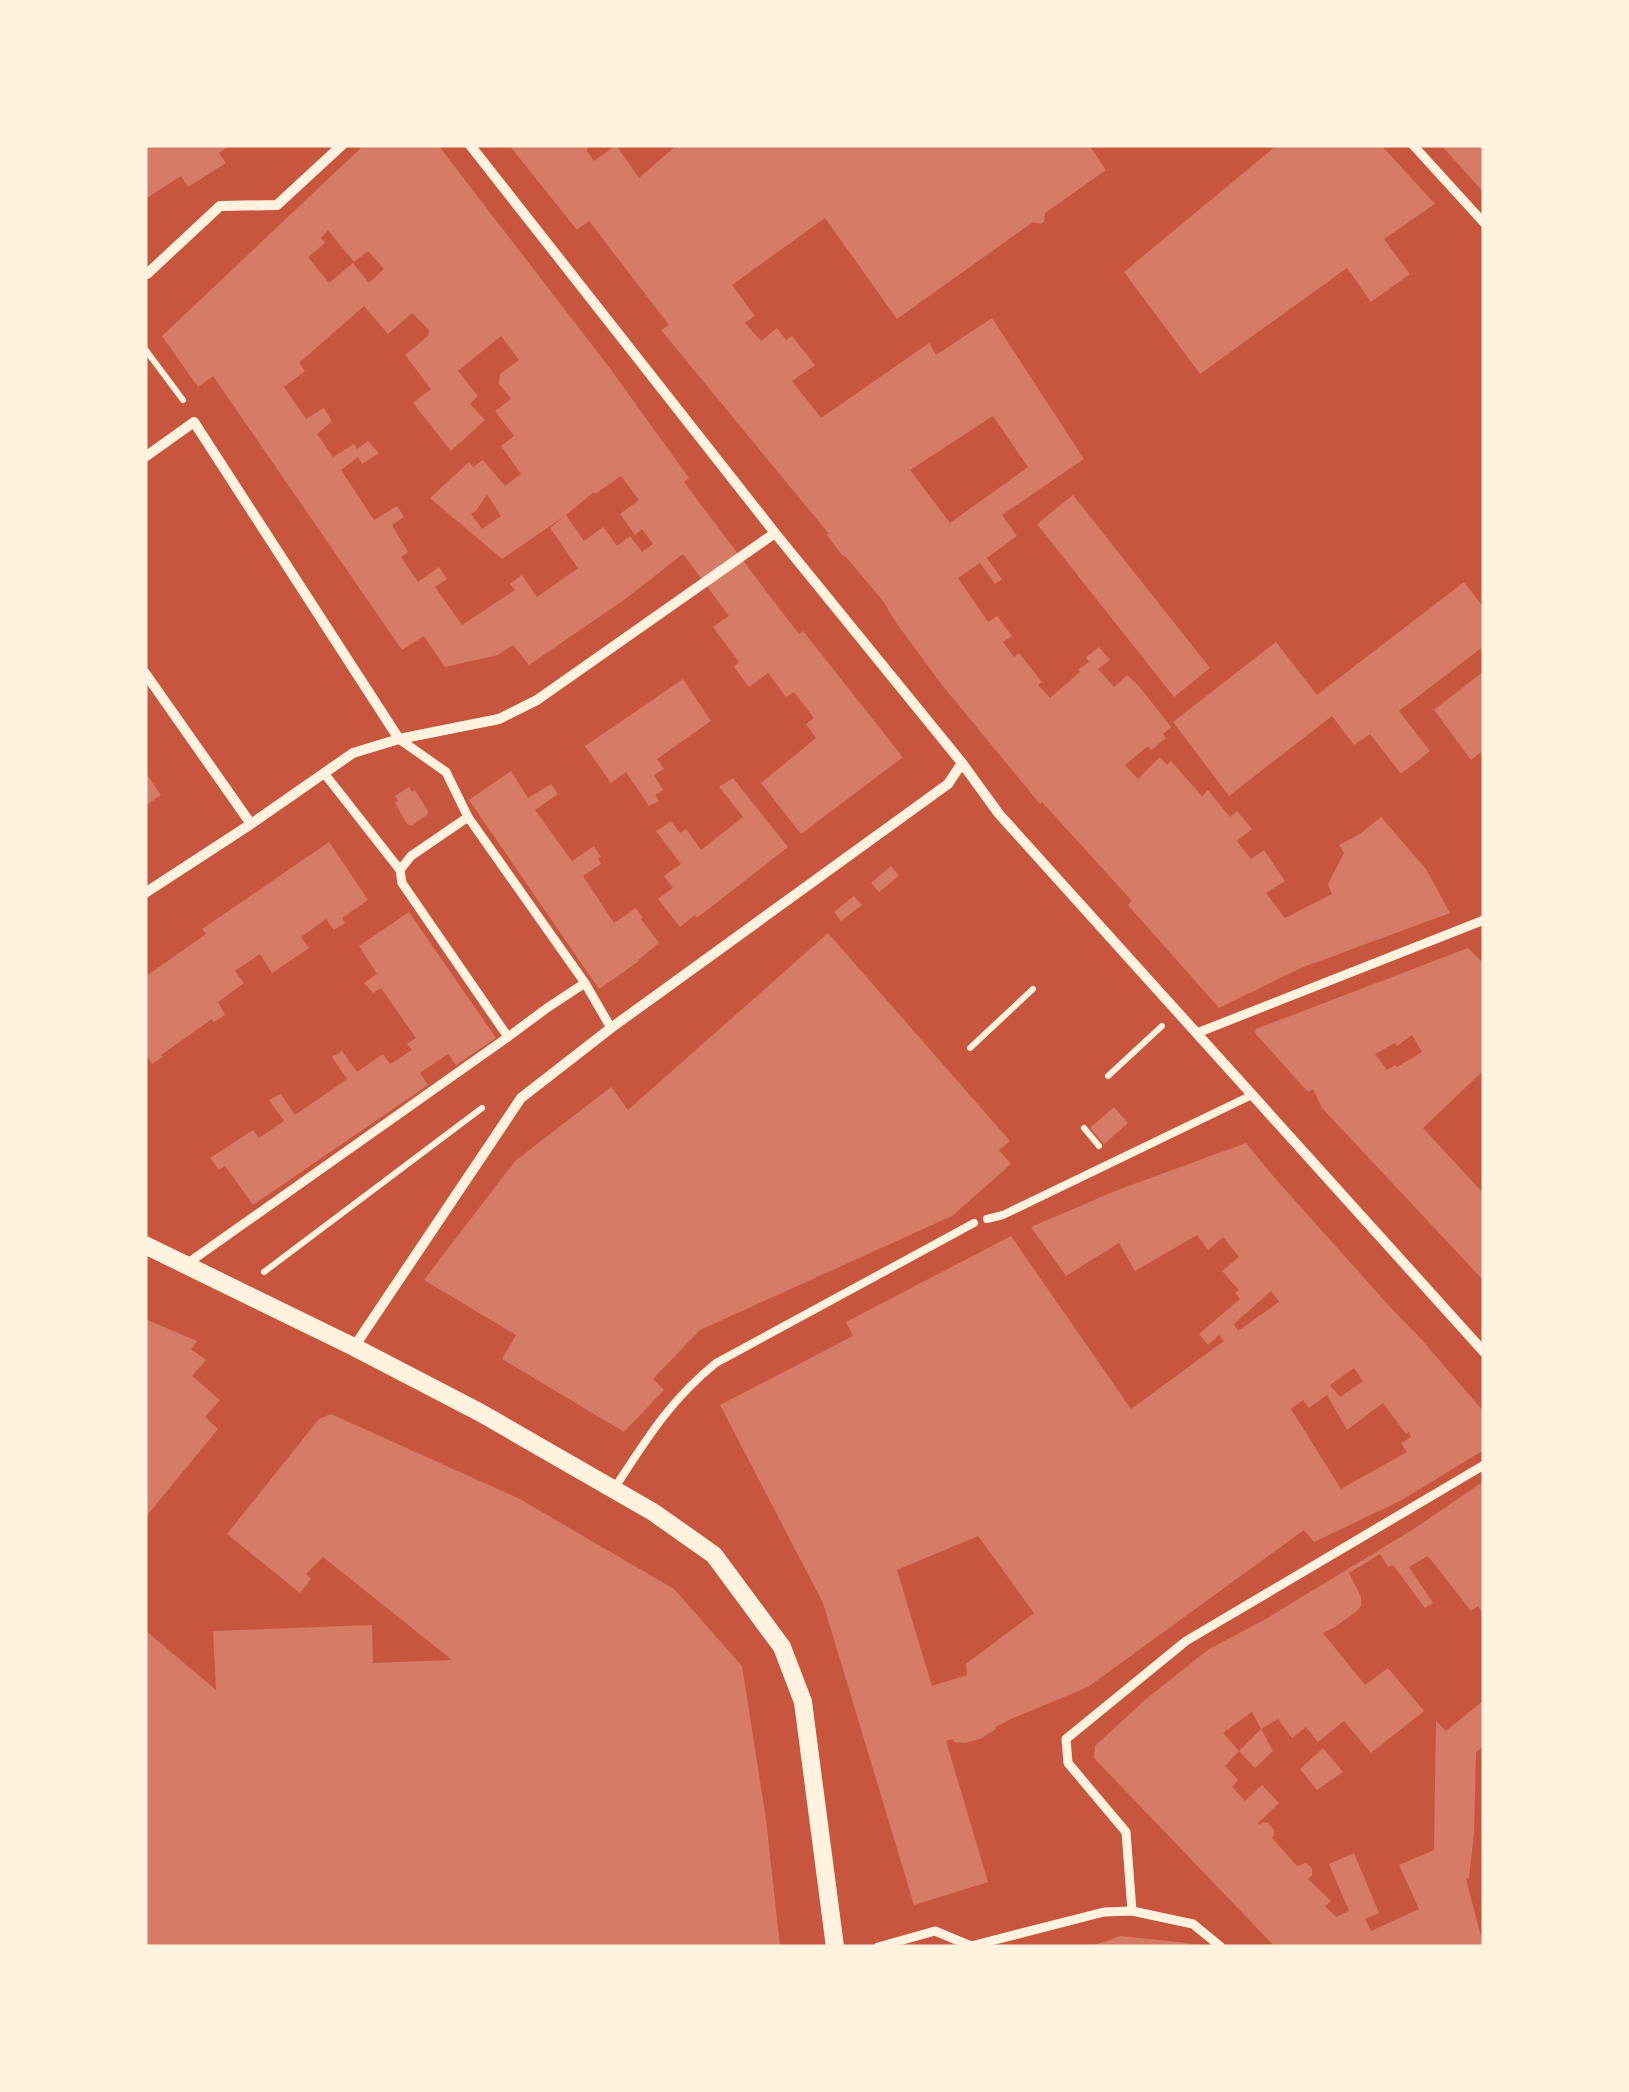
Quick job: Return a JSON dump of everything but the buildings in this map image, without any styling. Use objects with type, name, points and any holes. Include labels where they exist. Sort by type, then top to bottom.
[{"type":"street","points":[[146,274],[220,206],[278,205],[342,145]]},
{"type":"street","points":[[470,145],[999,814],[1484,1352]]},
{"type":"street","points":[[1413,145],[1484,223]]},
{"type":"street","points":[[145,458],[194,422],[399,739],[446,772],[468,817],[585,983],[612,1028]]},
{"type":"street","points":[[145,893],[354,753],[399,739],[499,719],[537,700],[775,533]]},
{"type":"street","points":[[145,674],[251,824]]},
{"type":"street","points":[[354,1347],[521,1098],[948,784],[962,763]]},
{"type":"street","points":[[324,773],[400,870],[402,883],[508,1036]]},
{"type":"street","points":[[400,870],[411,856],[468,817]]},
{"type":"street","points":[[1197,1033],[1484,920]]},
{"type":"street","points":[[186,1265],[585,983]]},
{"type":"street","points":[[145,1245],[481,1413],[653,1512],[714,1555],[782,1647],[802,1702],[835,1947]]},
{"type":"street","points":[[1132,1910],[1126,1832],[1068,1763],[1066,1739],[1186,1641],[1484,1465]]},
{"type":"street","points":[[878,1947],[935,1931],[972,1946],[1104,1912],[1132,1910],[1193,1924],[1222,1947]]},
{"type":"lane","points":[[988,1219],[1252,1094]]},
{"type":"lane","points":[[614,1489],[658,1421],[689,1385],[716,1363],[974,1223]]},
{"type":"path","points":[[145,349],[181,396]]},
{"type":"path","points":[[970,1048],[1033,989]]},
{"type":"path","points":[[1108,1076],[1178,1012]]},
{"type":"path","points":[[237,1292],[490,1102],[521,1098]]},
{"type":"path","points":[[1084,1128],[1102,1150]]}]
